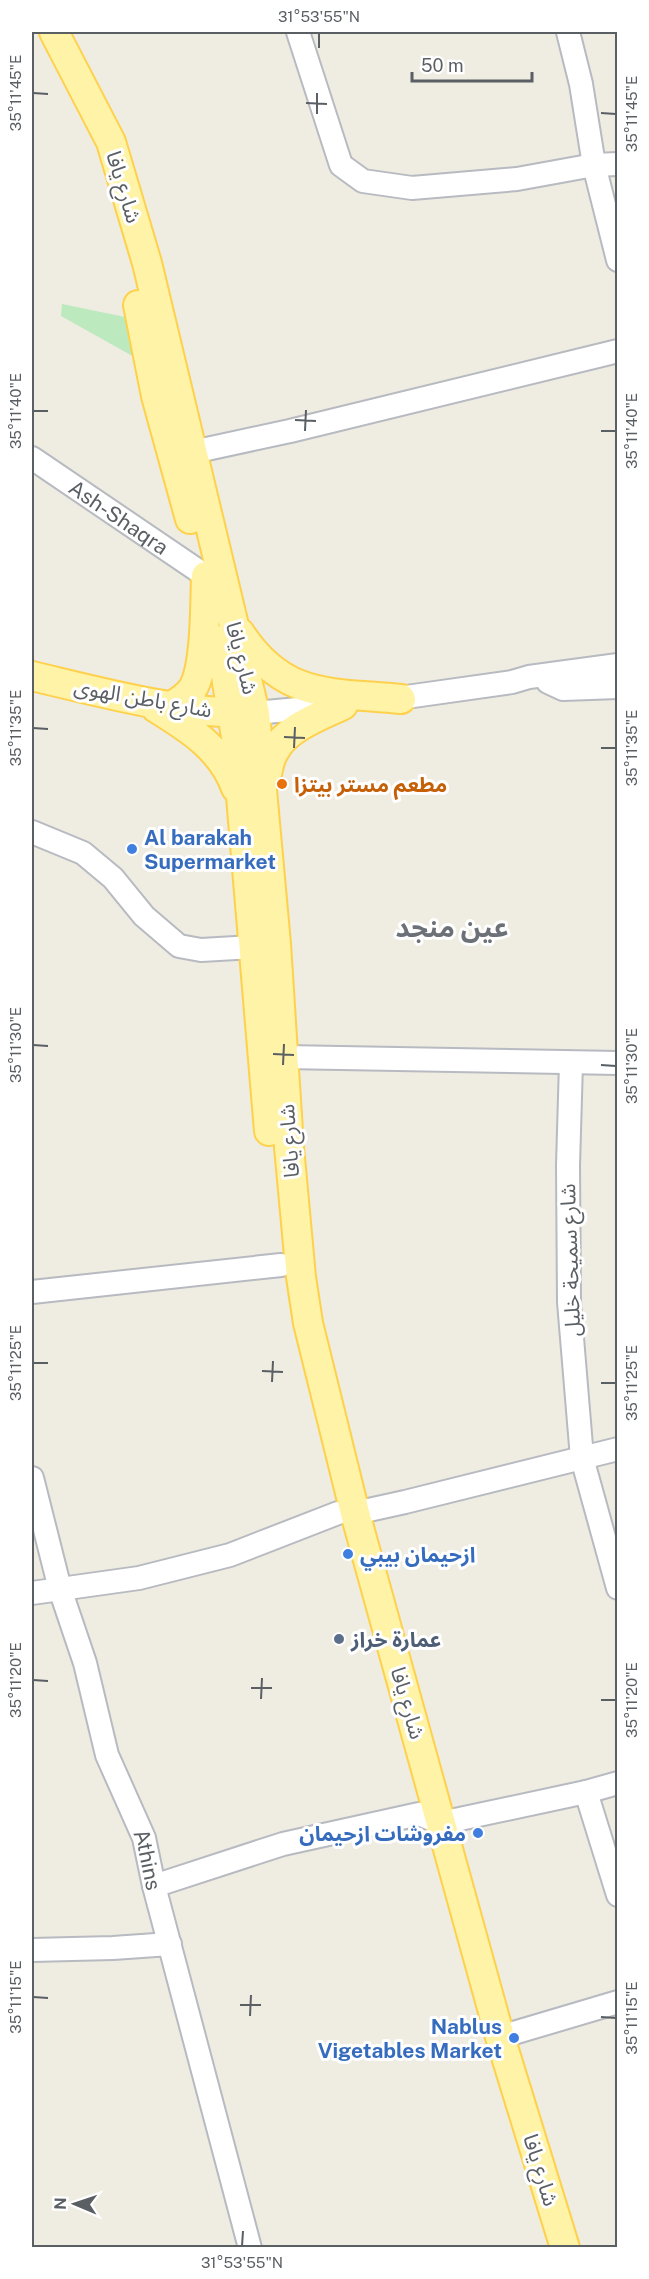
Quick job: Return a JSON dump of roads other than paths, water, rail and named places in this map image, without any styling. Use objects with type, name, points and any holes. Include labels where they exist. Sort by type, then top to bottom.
[{"type":"main road","name":"شارع يافا","points":[[36,32],[89,139],[109,187],[129,257],[156,396],[243,713]]},
{"type":"main road","name":"شارع يافا","points":[[54,32],[111,142],[147,263],[233,623],[284,1057],[289,1147],[307,1311],[346,1513]]},
{"type":"main road","points":[[159,705],[185,698],[193,688],[198,675],[203,642],[206,576]]},
{"type":"main road","points":[[233,623],[249,648],[264,664],[309,690],[401,699]]},
{"type":"main road","name":"شارع باطن الهوى","points":[[32,676],[159,705],[243,713]]},
{"type":"main road","points":[[159,705],[213,749],[252,795],[280,742],[296,730],[343,705]]},
{"type":"main road","name":"شارع يافا","points":[[252,795],[254,947],[281,1265],[297,1360],[346,1513],[430,1819],[557,2246]]},
{"type":"main road","name":"شارع يافا","points":[[430,1819],[500,2037],[557,2246]]},
{"type":"street","points":[[298,32],[341,165],[363,181],[412,188],[517,179],[594,165],[618,164]]},
{"type":"street","points":[[568,32],[581,84],[594,165],[618,260]]},
{"type":"street","points":[[193,452],[291,431],[618,351]]},
{"type":"street","name":"Ash-Shaqra","points":[[32,458],[206,576]]},
{"type":"street","points":[[591,669],[618,655]]},
{"type":"street","points":[[243,713],[401,699],[512,682],[529,677],[618,665]]},
{"type":"street","points":[[512,682],[618,677]]},
{"type":"street","points":[[548,682],[563,689],[618,687]]},
{"type":"street","points":[[32,832],[83,853],[113,878],[144,916],[179,946],[201,950],[254,947]]},
{"type":"street","points":[[284,1057],[618,1063]]},
{"type":"street","name":"شارع سميحة خليل","points":[[571,1063],[568,1165],[569,1302],[582,1458],[618,1588]]},
{"type":"street","points":[[32,1292],[281,1265]]},
{"type":"street","points":[[32,1593],[139,1578],[230,1555],[346,1513],[405,1502],[618,1449]]},
{"type":"street","name":"Athins","points":[[32,1478],[60,1589],[86,1662],[107,1755],[144,1838],[154,1886],[250,2247]]},
{"type":"street","points":[[154,1886],[283,1844],[586,1791],[618,1783]]},
{"type":"street","points":[[586,1791],[618,1895]]},
{"type":"street","points":[[32,1950],[170,1944]]},
{"type":"street","points":[[500,2037],[618,2002]]},
{"type":"place","name":"مطعم مستر بيتزا","points":[[282,784]]},
{"type":"place","name":"Al barakah Supermarket","points":[[132,849]]},
{"type":"place","name":"ازحيمان بيبي","points":[[348,1554]]},
{"type":"place","name":"عمارة خراز","points":[[339,1639]]},
{"type":"place","name":"مفروشات ازحيمان","points":[[478,1833]]},
{"type":"place","name":"Nablus Vigetables Market","points":[[514,2038]]},
{"type":"district","name":"عين منجد","points":[[452,927]]}]
